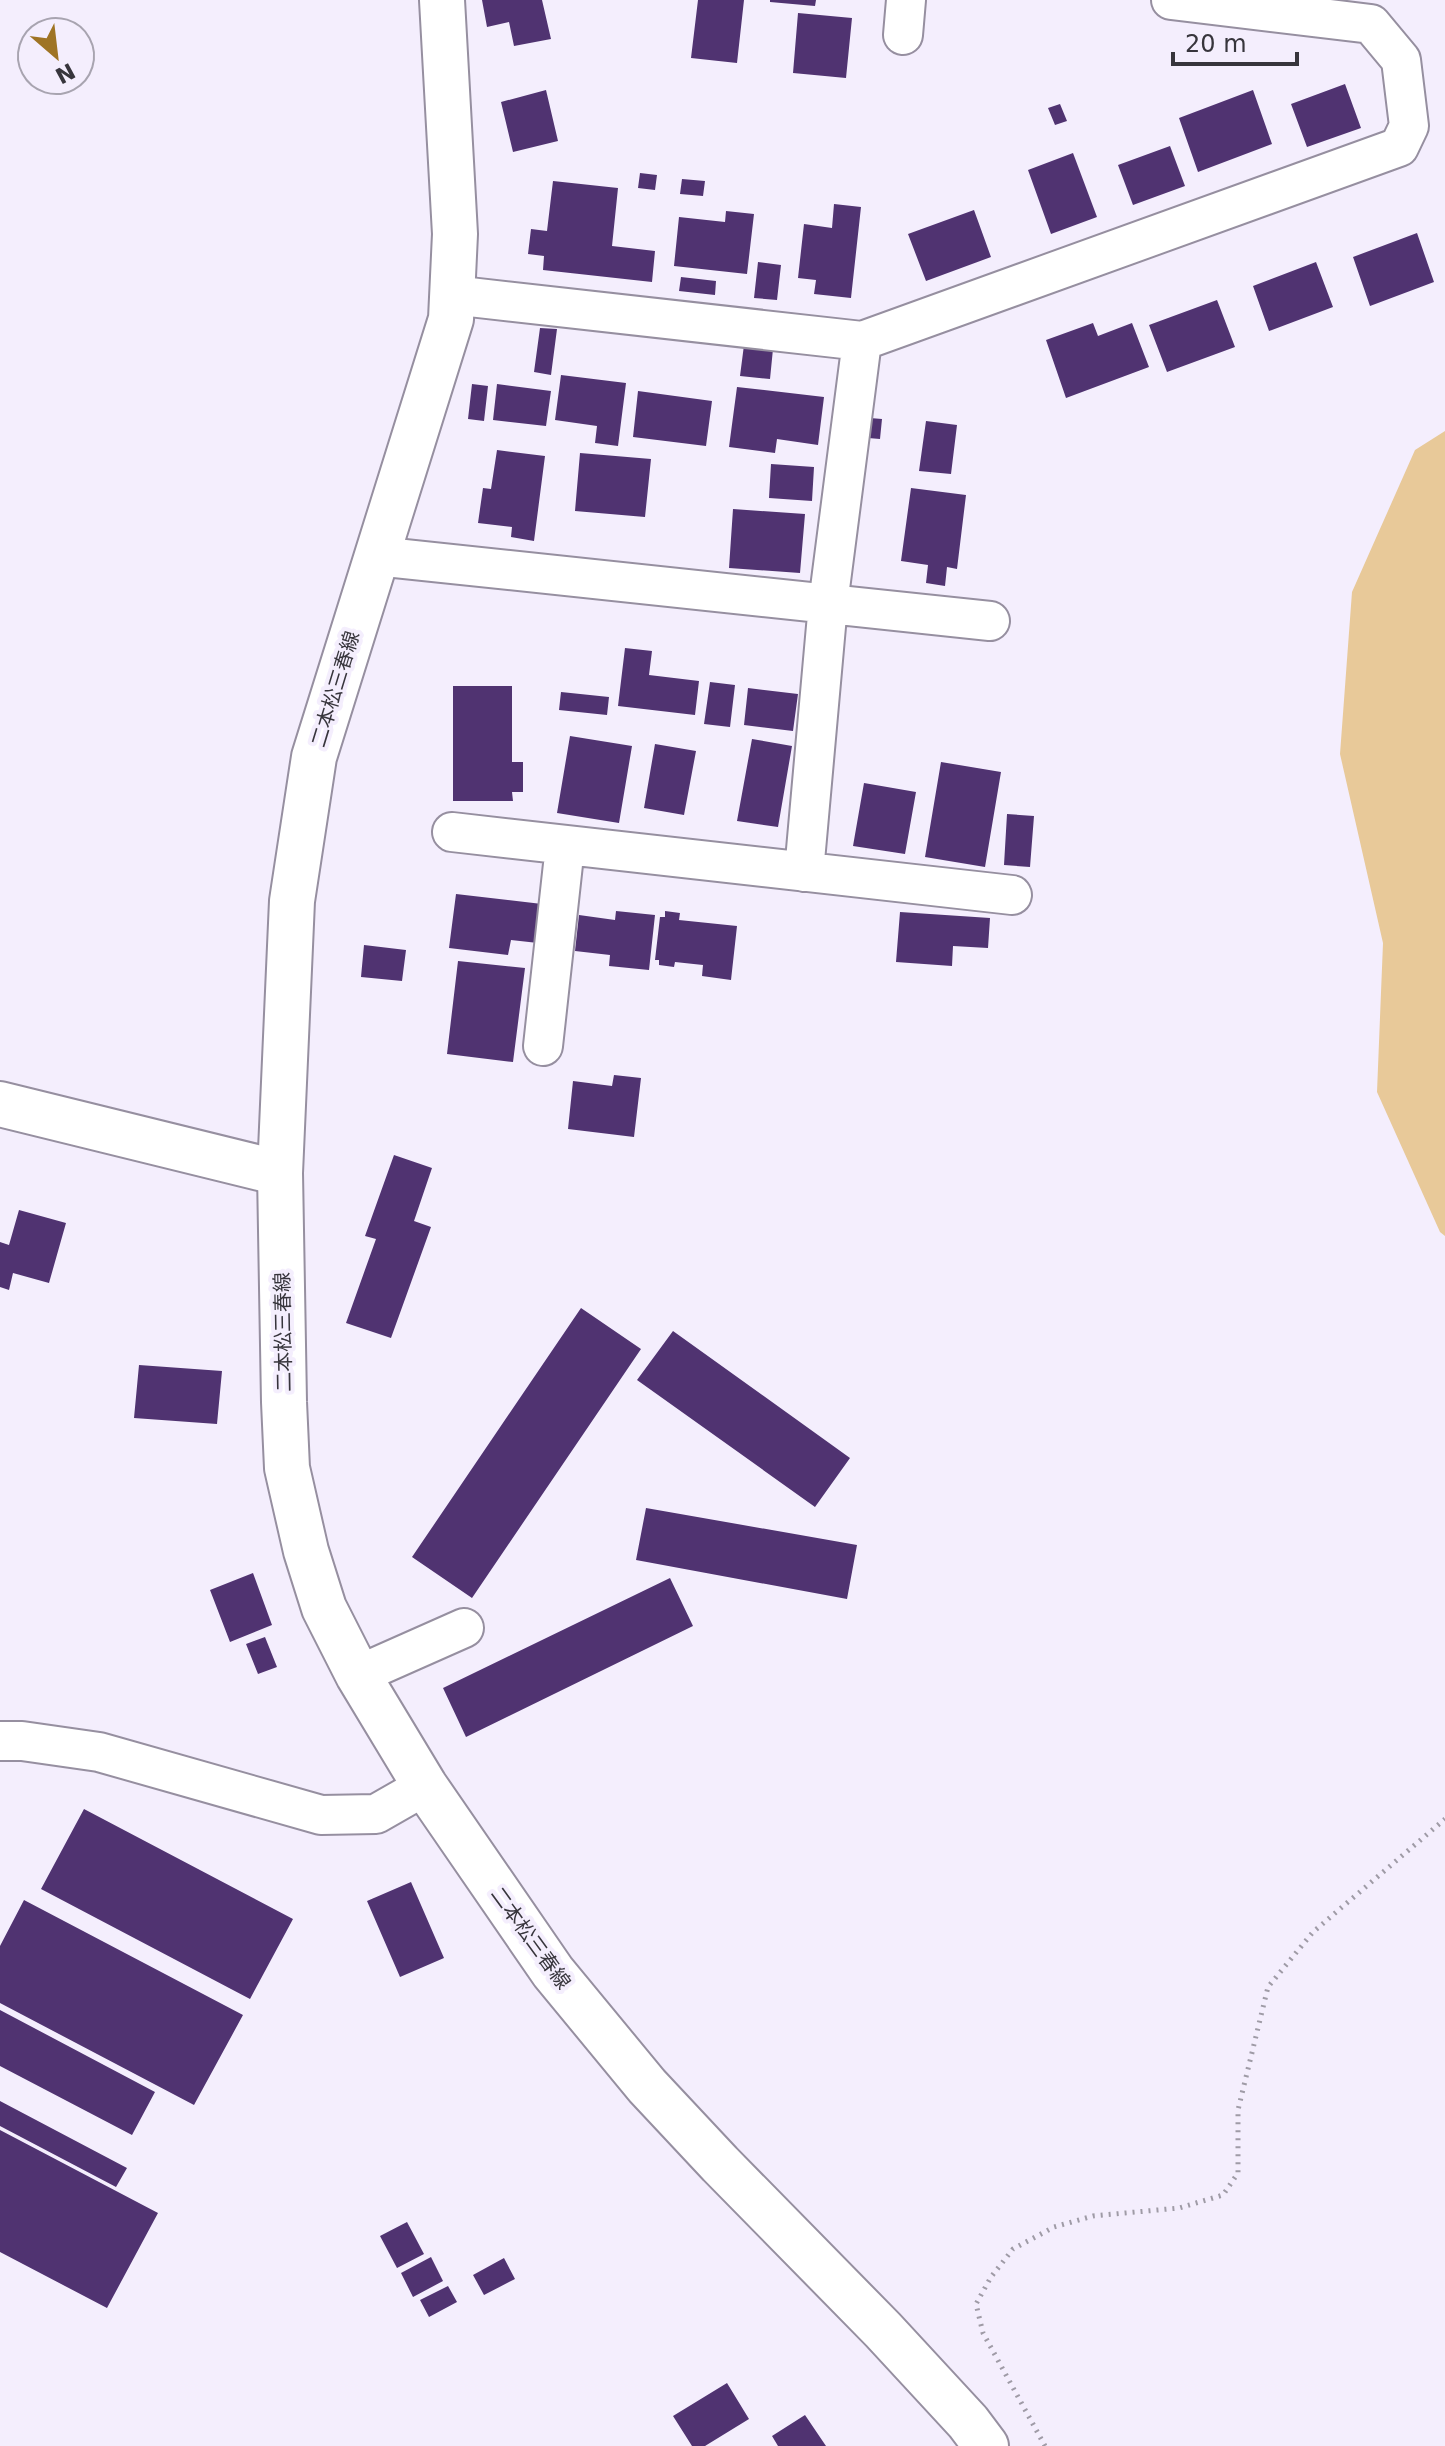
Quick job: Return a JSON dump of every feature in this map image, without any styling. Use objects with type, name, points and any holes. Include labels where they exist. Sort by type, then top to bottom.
[{"type":"main road","name":"二本松三春線","points":[[442,0],[455,234],[451,319],[314,757],[292,901],[280,1173],[287,1468],[306,1551],[324,1608],[358,1675],[425,1786],[553,1972],[647,2086],[894,2342],[968,2422],[986,2446]]},
{"type":"main road","points":[[0,1104],[280,1173]]},
{"type":"street","points":[[452,295],[862,341],[1399,147],[1409,126],[1401,60],[1371,24],[1171,0]]},
{"type":"street","points":[[804,872],[828,604],[862,341]]},
{"type":"street","points":[[376,556],[990,621]]},
{"type":"street","points":[[452,832],[1012,895]]},
{"type":"street","points":[[543,1046],[565,846]]},
{"type":"street","points":[[358,1675],[464,1628]]},
{"type":"street","points":[[0,1741],[22,1741],[99,1752],[321,1815],[376,1814],[425,1786]]},
{"type":"path","points":[[1045,2446],[983,2333],[976,2304],[991,2277],[1013,2249],[1054,2227],[1093,2216],[1179,2208],[1223,2195],[1238,2173],[1238,2110],[1268,1987],[1313,1932],[1444,1820],[1445,1810]]},
{"type":"shaded area","points":[[1445,431],[1445,1236],[1440,1232],[1377,1092],[1383,943],[1340,754],[1352,592],[1415,450]]},
{"type":"building","points":[[482,0],[542,0],[551,39],[514,46],[509,22],[487,27]]},
{"type":"building","points":[[698,0],[744,0],[737,63],[691,58]]},
{"type":"building","points":[[770,0],[816,0],[815,6]]},
{"type":"building","points":[[798,13],[852,18],[846,78],[793,73]]},
{"type":"building","points":[[1345,84],[1361,128],[1307,147],[1291,104]]},
{"type":"building","points":[[546,90],[558,141],[513,152],[501,102]]},
{"type":"building","points":[[1253,90],[1272,144],[1198,172],[1179,118]]},
{"type":"building","points":[[1060,104],[1067,121],[1055,125],[1048,108]]},
{"type":"building","points":[[1170,146],[1185,186],[1133,205],[1118,165]]},
{"type":"building","points":[[1073,153],[1097,217],[1051,234],[1028,170]]},
{"type":"building","points":[[640,173],[657,175],[655,190],[638,188]]},
{"type":"building","points":[[682,179],[705,181],[703,196],[680,194]]},
{"type":"building","points":[[553,181],[618,188],[612,246],[655,251],[652,282],[543,270],[544,256],[528,254],[531,229],[547,231]]},
{"type":"building","points":[[834,204],[861,207],[851,298],[814,294],[816,280],[798,278],[804,224],[832,228]]},
{"type":"building","points":[[974,210],[991,257],[926,281],[908,234]]},
{"type":"building","points":[[726,211],[754,214],[747,274],[674,266],[679,217],[725,222]]},
{"type":"building","points":[[1417,233],[1434,282],[1370,306],[1353,257]]},
{"type":"building","points":[[758,262],[781,265],[777,300],[754,298]]},
{"type":"building","points":[[1316,262],[1333,307],[1269,331],[1253,286]]},
{"type":"building","points":[[681,277],[716,281],[715,295],[679,291]]},
{"type":"building","points":[[1217,300],[1235,347],[1167,372],[1149,325]]},
{"type":"building","points":[[1093,323],[1098,336],[1132,323],[1149,367],[1066,398],[1046,340]]},
{"type":"building","points":[[540,328],[557,329],[551,375],[534,372]]},
{"type":"building","points":[[744,345],[773,349],[770,379],[740,376]]},
{"type":"building","points":[[561,375],[626,383],[618,446],[595,443],[597,426],[555,420]]},
{"type":"building","points":[[472,384],[488,386],[484,421],[468,419]]},
{"type":"building","points":[[497,384],[551,391],[546,426],[493,420]]},
{"type":"building","points":[[737,387],[824,397],[818,445],[777,439],[775,453],[729,447]]},
{"type":"building","points":[[638,391],[712,401],[706,446],[633,437]]},
{"type":"building","points":[[870,418],[882,419],[880,439],[868,438]]},
{"type":"building","points":[[926,421],[957,425],[951,474],[919,471]]},
{"type":"building","points":[[497,450],[545,456],[534,541],[511,537],[512,527],[478,523],[483,488],[491,489]]},
{"type":"building","points":[[580,453],[651,459],[645,517],[575,511]]},
{"type":"building","points":[[771,464],[814,467],[812,501],[769,498]]},
{"type":"building","points":[[911,488],[966,495],[957,569],[947,567],[945,586],[926,583],[928,565],[901,561]]},
{"type":"building","points":[[733,509],[805,514],[800,573],[729,568]]},
{"type":"building","points":[[625,648],[652,651],[649,675],[699,681],[695,715],[618,706]]},
{"type":"building","points":[[710,682],[735,685],[730,727],[704,724]]},
{"type":"building","points":[[453,686],[512,686],[512,762],[523,762],[523,792],[512,792],[513,801],[453,801]]},
{"type":"building","points":[[748,688],[798,694],[793,731],[744,725]]},
{"type":"building","points":[[561,692],[609,697],[607,715],[559,710]]},
{"type":"building","points":[[570,736],[632,746],[619,823],[557,813]]},
{"type":"building","points":[[752,739],[792,746],[778,827],[737,821]]},
{"type":"building","points":[[655,744],[696,751],[684,815],[644,808]]},
{"type":"building","points":[[941,762],[1001,772],[985,867],[925,857]]},
{"type":"building","points":[[864,783],[916,792],[905,854],[853,846]]},
{"type":"building","points":[[1007,814],[1034,816],[1030,867],[1004,865]]},
{"type":"building","points":[[456,894],[542,904],[538,943],[511,940],[508,955],[449,948]]},
{"type":"building","points":[[616,911],[655,915],[649,970],[609,966],[610,955],[575,951],[579,915],[615,920]]},
{"type":"building","points":[[665,911],[680,913],[679,920],[737,926],[731,980],[702,976],[703,965],[675,962],[674,967],[659,965],[659,960],[655,960],[660,917],[665,917]]},
{"type":"building","points":[[900,912],[990,918],[988,948],[953,946],[952,966],[896,962]]},
{"type":"building","points":[[364,945],[406,950],[402,981],[361,977]]},
{"type":"building","points":[[458,961],[525,968],[513,1062],[447,1054]]},
{"type":"building","points":[[614,1075],[641,1078],[634,1137],[568,1129],[573,1081],[612,1086]]},
{"type":"building","points":[[394,1155],[432,1168],[414,1221],[431,1227],[391,1338],[346,1323],[376,1239],[365,1236]]},
{"type":"building","points":[[19,1210],[66,1223],[49,1283],[13,1273],[9,1290],[0,1287],[0,1242],[9,1245]]},
{"type":"building","points":[[581,1308],[641,1349],[472,1598],[412,1557]]},
{"type":"building","points":[[673,1331],[850,1458],[815,1507],[637,1380]]},
{"type":"building","points":[[139,1365],[222,1371],[217,1424],[134,1418]]},
{"type":"building","points":[[646,1508],[857,1545],[847,1599],[636,1560]]},
{"type":"building","points":[[253,1573],[272,1625],[230,1642],[210,1590]]},
{"type":"building","points":[[670,1578],[693,1626],[466,1737],[443,1688]]},
{"type":"building","points":[[265,1637],[277,1667],[258,1674],[246,1644]]},
{"type":"building","points":[[84,1809],[293,1919],[250,1999],[41,1889]]},
{"type":"building","points":[[411,1882],[444,1958],[400,1977],[367,1901]]},
{"type":"building","points":[[24,1900],[243,2015],[194,2105],[0,2003],[0,1946]]},
{"type":"building","points":[[0,2010],[155,2092],[132,2135],[0,2066]]},
{"type":"building","points":[[0,2101],[127,2168],[116,2187],[0,2126]]},
{"type":"building","points":[[0,2130],[158,2213],[107,2308],[0,2252]]},
{"type":"building","points":[[407,2222],[424,2254],[397,2268],[380,2236]]},
{"type":"building","points":[[431,2257],[443,2281],[413,2297],[401,2273]]},
{"type":"building","points":[[504,2258],[515,2279],[484,2295],[473,2275]]},
{"type":"building","points":[[448,2286],[457,2302],[429,2317],[420,2300]]},
{"type":"building","points":[[727,2383],[749,2419],[705,2446],[692,2446],[673,2416]]},
{"type":"building","points":[[805,2415],[826,2446],[778,2446],[772,2436]]}]
